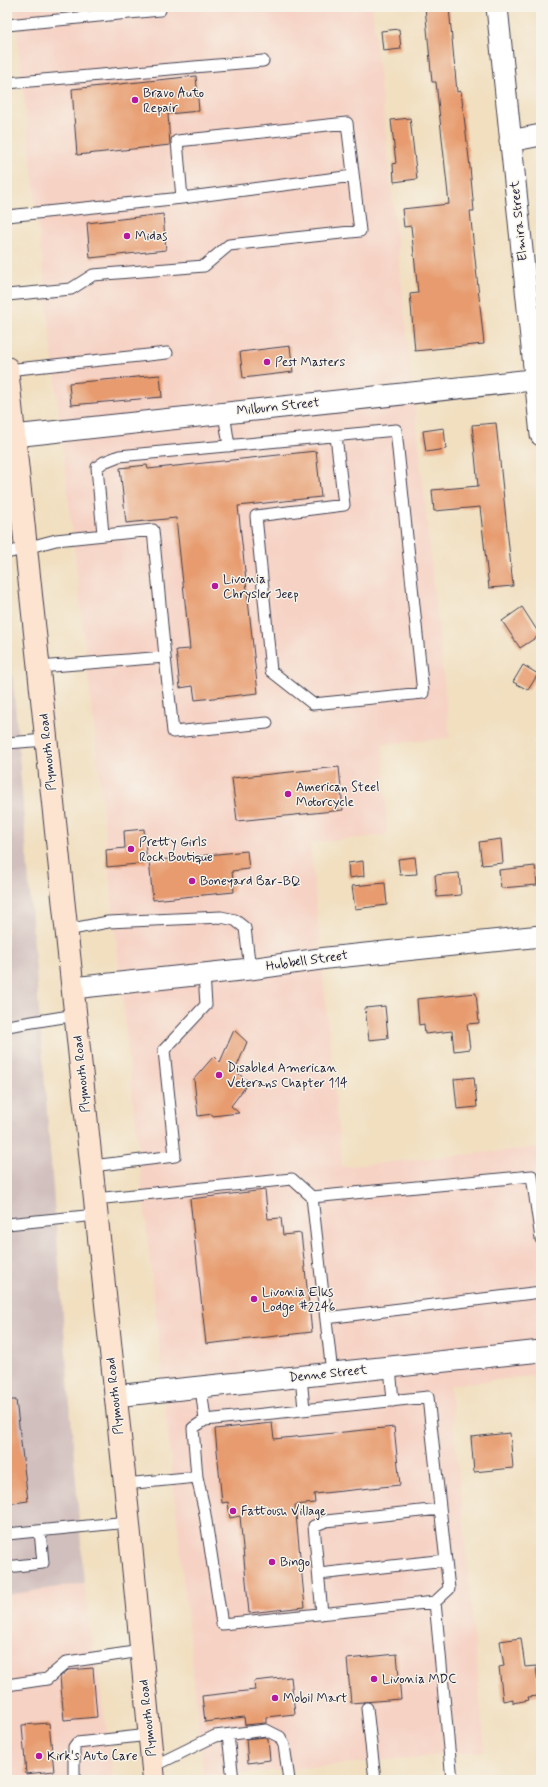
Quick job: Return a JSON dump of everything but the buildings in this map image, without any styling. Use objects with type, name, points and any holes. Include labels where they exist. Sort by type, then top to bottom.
[{"type":"main road","name":"Plymouth Road","points":[[7,369],[14,436],[17,551],[39,667],[125,1484],[153,1773]]},
{"type":"street","name":"Elmira Street","points":[[497,7],[510,141],[538,379],[541,435]]},
{"type":"street","points":[[510,141],[541,135]]},
{"type":"street","name":"Milburn Street","points":[[14,436],[538,379]]},
{"type":"street","name":"Hubbell Street","points":[[73,988],[250,969],[327,958],[541,936]]},
{"type":"street","name":"Denne Street","points":[[115,1396],[541,1351]]},
{"type":"lane","points":[[7,25],[160,10]]},
{"type":"lane","points":[[7,83],[263,61]]},
{"type":"lane","points":[[7,295],[72,289],[93,275],[204,266],[229,245],[360,231],[347,123],[177,141],[182,198]]},
{"type":"lane","points":[[7,216],[182,198],[353,176]]},
{"type":"lane","points":[[7,369],[167,353]]},
{"type":"lane","points":[[224,413],[228,446]]},
{"type":"lane","points":[[103,534],[97,467],[104,462],[119,456],[396,430],[423,693],[313,704],[271,671],[256,516],[344,505],[336,436]]},
{"type":"lane","points":[[17,551],[56,540],[152,530],[173,732],[267,723]]},
{"type":"lane","points":[[39,667],[165,657]]},
{"type":"lane","points":[[7,743],[46,740]]},
{"type":"lane","points":[[67,930],[108,922],[221,917],[235,920],[245,928],[250,969]]},
{"type":"lane","points":[[92,1166],[175,1156],[164,1050],[206,1005],[204,974]]},
{"type":"lane","points":[[7,1026],[76,1015]]},
{"type":"lane","points":[[312,1197],[532,1176],[541,1238]]},
{"type":"lane","points":[[7,1224],[96,1207],[292,1179],[312,1197],[332,1373]]},
{"type":"lane","points":[[326,1318],[541,1292]]},
{"type":"lane","points":[[390,1367],[393,1401]]},
{"type":"lane","points":[[301,1377],[304,1409]]},
{"type":"lane","points":[[201,1388],[205,1420]]},
{"type":"lane","points":[[428,1397],[449,1589],[434,1602],[222,1624],[204,1508],[197,1477],[193,1428],[205,1420],[393,1401],[428,1397]]},
{"type":"lane","points":[[125,1484],[197,1477]]},
{"type":"lane","points":[[322,1614],[314,1526],[326,1521],[440,1508]]},
{"type":"lane","points":[[7,1534],[128,1522]]},
{"type":"lane","points":[[7,1567],[43,1563],[40,1531]]},
{"type":"lane","points":[[319,1574],[446,1560]]},
{"type":"lane","points":[[434,1602],[452,1780]]},
{"type":"lane","points":[[7,1685],[47,1679],[67,1662],[141,1651]]},
{"type":"lane","points":[[368,1708],[375,1780]]},
{"type":"lane","points":[[153,1773],[206,1739],[228,1734],[266,1730],[280,1737],[284,1745],[289,1780]]},
{"type":"lane","points":[[228,1734],[233,1780]]},
{"type":"lane","points":[[74,1780],[74,1747],[77,1743],[149,1735]]},
{"type":"shaded area","points":[[14,7],[372,7],[450,738],[383,744],[387,835],[310,843],[342,1167],[541,1147],[541,1375],[450,1385],[485,1751],[204,1777],[99,773]]},
{"type":"shaded area","points":[[7,624],[14,691],[84,1583],[7,1595]]},
{"type":"shaded area","points":[[84,1583],[114,1780],[7,1780],[7,1595]]},
{"type":"place","name":"Bravo Auto Repair","points":[[135,100]]},
{"type":"place","name":"Midas","points":[[127,236]]},
{"type":"place","name":"Pest Masters","points":[[267,362]]},
{"type":"place","name":"Livonia Chrysler Jeep","points":[[215,586]]},
{"type":"place","name":"American Steel Motorcycle","points":[[288,794]]},
{"type":"place","name":"Pretty Girls Rock Boutique","points":[[131,849]]},
{"type":"place","name":"Boneyard Bar-BQ","points":[[192,881]]},
{"type":"place","name":"Disabled American Veterans Chapter 114","points":[[219,1075]]},
{"type":"place","name":"Livonia Elks Lodge #2246","points":[[254,1299]]},
{"type":"place","name":"Fattoush Village","points":[[233,1511]]},
{"type":"place","name":"Bingo","points":[[272,1562]]},
{"type":"place","name":"Livonia MDC","points":[[374,1679]]},
{"type":"place","name":"Mobil Mart","points":[[275,1698]]},
{"type":"place","name":"Kirk's Auto Care","points":[[39,1756]]}]
